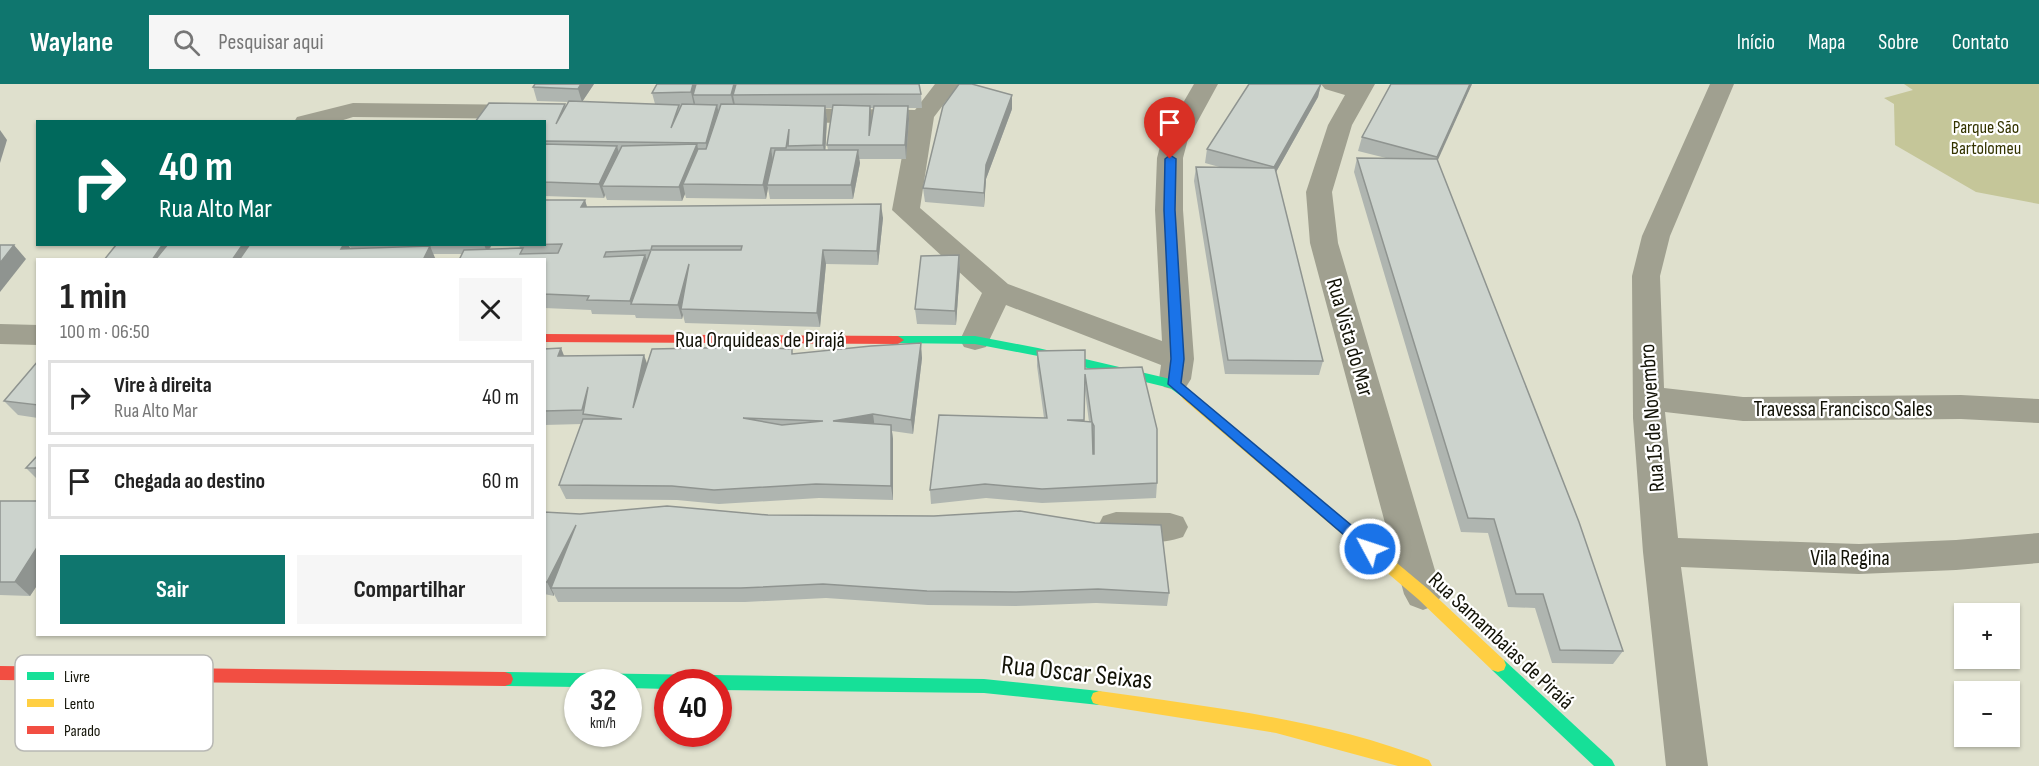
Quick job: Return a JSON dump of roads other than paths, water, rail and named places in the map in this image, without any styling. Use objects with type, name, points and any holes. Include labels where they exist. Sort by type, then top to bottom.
[{"type":"street","points":[[947,84],[922,117],[894,210],[998,291],[1176,372],[1169,210],[1170,159],[1174,139],[1206,84]]},
{"type":"street","name":"Rua 15 de Novembro","points":[[1687,766],[1661,552],[1648,398],[1646,276],[1660,226],[1722,84]]},
{"type":"street","name":"Rua Vista do Mar","points":[[1352,86],[1319,192],[1319,213],[1324,243],[1423,594]]},
{"type":"street","points":[[314,120],[353,110],[555,112]]},
{"type":"street","points":[[756,115],[922,117]]},
{"type":"street","points":[[975,340],[998,291]]},
{"type":"street","points":[[0,334],[36,335]]},
{"type":"street","name":"Rua Orquideas de Pirajá","points":[[546,338],[975,340],[1038,352],[1176,372]]},
{"type":"street","name":"Rua Samambaias de Piraiá","points":[[1176,372],[1423,594],[1606,766]]},
{"type":"street","name":"Travessa Francisco Sales","points":[[1648,398],[1743,409],[1961,407],[2039,411]]},
{"type":"street","points":[[1089,526],[1170,527]]},
{"type":"street","name":"Vila Regina","points":[[1661,552],[1859,558],[1956,555],[2039,548]]},
{"type":"street","points":[[0,673],[15,673]]},
{"type":"street","points":[[213,676],[654,681]]},
{"type":"street","name":"Rua Oscar Seixas","points":[[732,683],[984,686],[1076,694],[1276,726],[1363,747],[1424,766]]},
{"type":"park label","name":"Parque São Bartolomeu","points":[[1986,137]]}]
